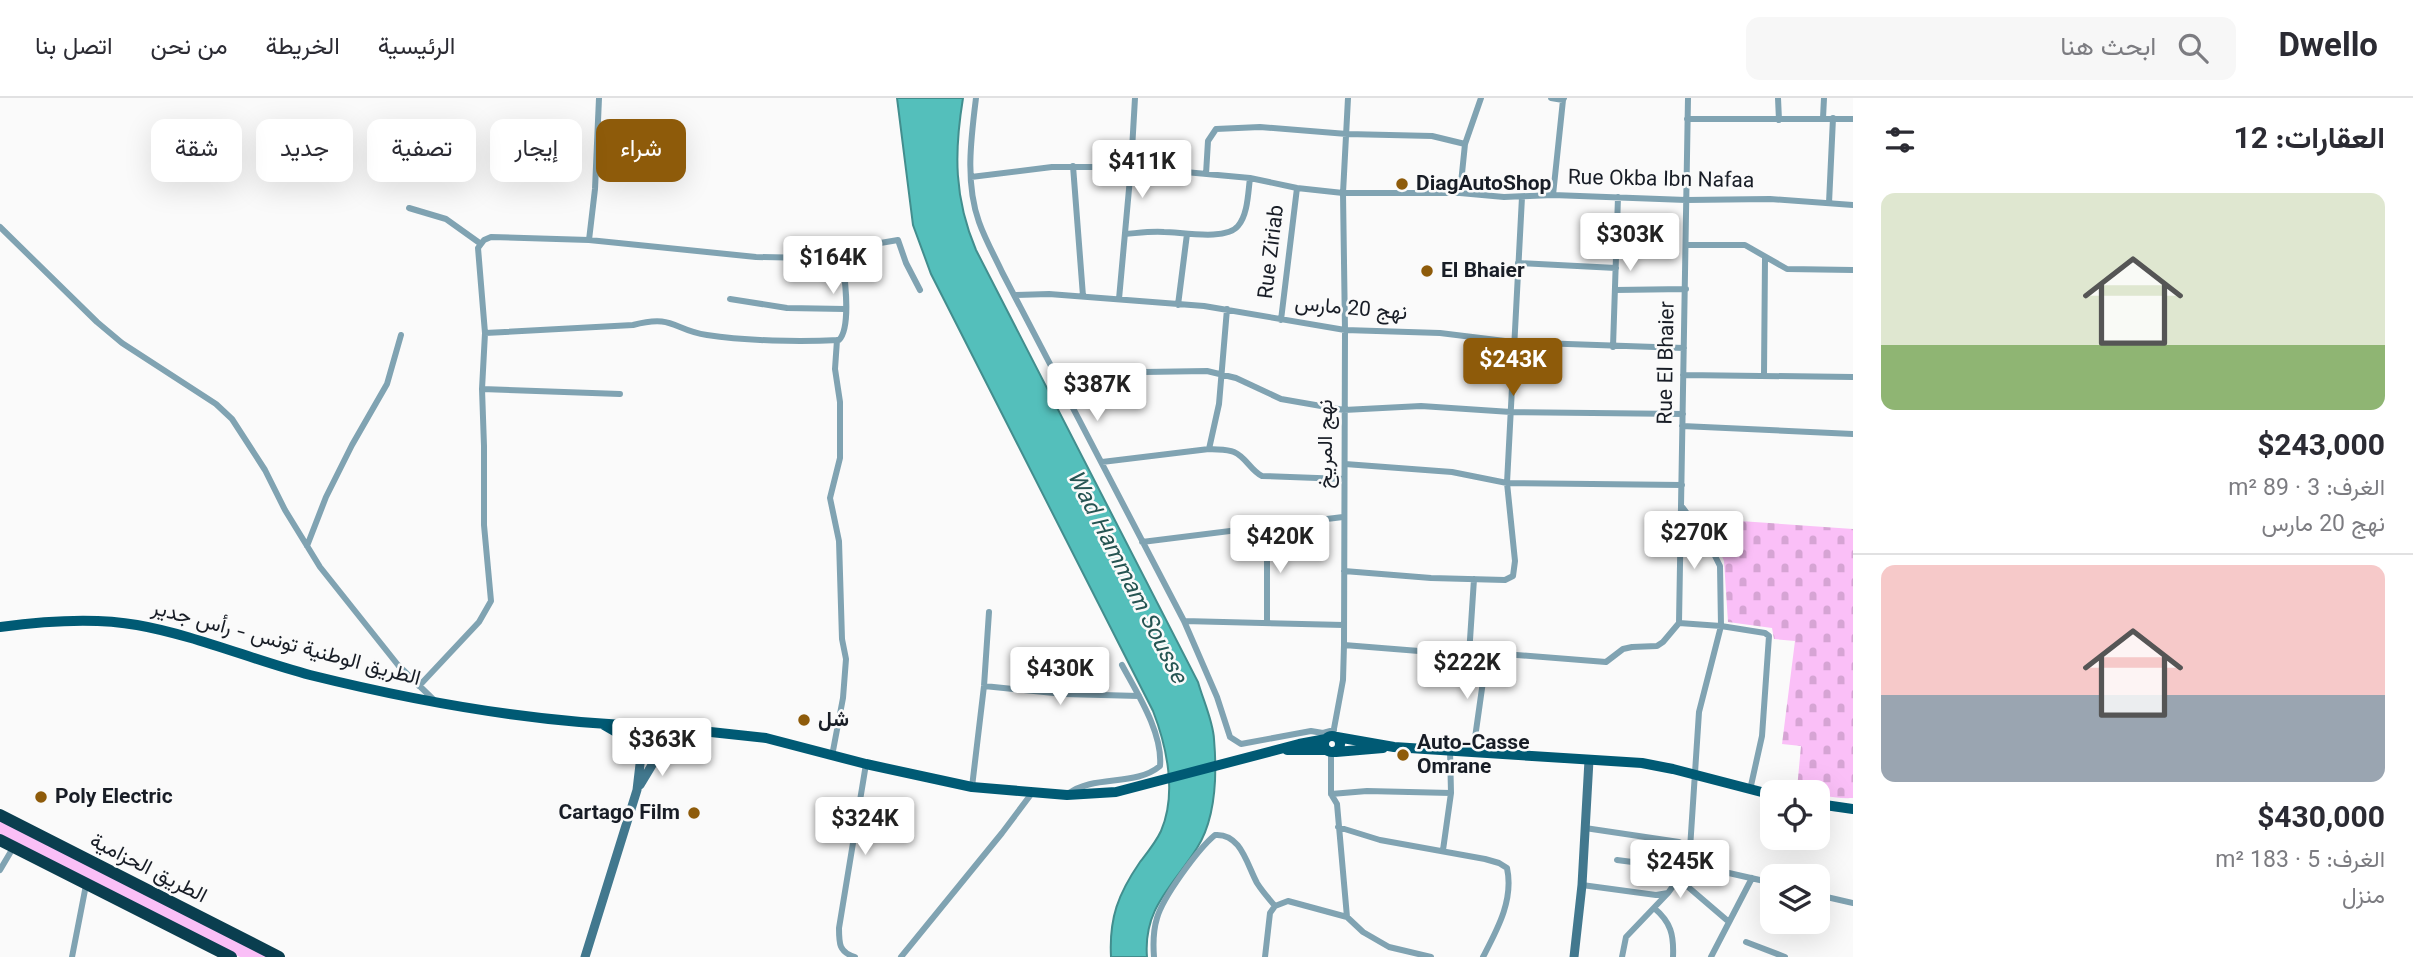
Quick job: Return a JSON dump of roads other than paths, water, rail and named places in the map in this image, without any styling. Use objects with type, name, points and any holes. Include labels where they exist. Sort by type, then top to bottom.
[{"type":"highway","name":"الطريق الحزامية","points":[[0,815],[279,957]]},
{"type":"highway","name":"الطريق الحزامية","points":[[0,840],[212,952],[231,957]]},
{"type":"main road","name":"الطريق الوطنية تونس - رأس جدير","points":[[0,627],[30,623],[101,621],[135,624],[310,675],[438,703],[604,725],[652,726],[766,738],[832,756],[972,787],[1032,793],[1067,795],[1116,792],[1332,735],[1394,747]]},
{"type":"main road","name":"الطريق الوطنية تونس - رأس جدير","points":[[604,725],[642,747]]},
{"type":"main road","points":[[585,957],[637,790],[642,747],[639,737],[641,732],[652,726],[660,727],[666,736],[662,748],[637,790]]},
{"type":"main road","name":"الطريق الوطنية تونس - رأس جدير","points":[[662,748],[709,732]]},
{"type":"main road","points":[[1332,735],[1341,743],[1331,751],[1324,743],[1332,735]]},
{"type":"main road","points":[[642,747],[652,753],[662,748]]},
{"type":"main road","name":"الطريق الوطنية تونس - رأس جدير","points":[[1280,749],[1331,751],[1394,747],[1642,763],[1760,792]]},
{"type":"main road","points":[[1574,957],[1582,885],[1589,760]]},
{"type":"main road","points":[[1830,806],[1853,809]]},
{"type":"street","points":[[589,240],[595,190],[599,98]]},
{"type":"street","points":[[976,98],[971,136],[971,177],[979,222],[1184,621],[1217,697],[1230,737],[1241,744],[1311,731],[1332,735]]},
{"type":"street","points":[[1119,299],[1135,98]]},
{"type":"street","name":"نهج المريخ","points":[[1332,735],[1343,680],[1344,645],[1343,193],[1348,98]]},
{"type":"street","points":[[1460,193],[1465,144],[1481,98]]},
{"type":"street","points":[[1551,98],[1564,99],[1553,195]]},
{"type":"street","name":"Rue El Bhaier","points":[[1679,624],[1688,98]]},
{"type":"street","points":[[1778,98],[1779,120]]},
{"type":"street","points":[[1823,118],[1824,98]]},
{"type":"street","points":[[1687,118],[1853,119]]},
{"type":"street","points":[[1829,203],[1833,118]]},
{"type":"street","points":[[1206,174],[1208,141],[1216,129],[1260,127],[1347,134],[1432,136],[1465,144]]},
{"type":"street","points":[[1073,166],[1083,296]]},
{"type":"street","name":"Rue Okba Ibn Nafaa","points":[[971,177],[1033,168],[1131,167],[1250,178],[1297,188],[1343,193],[1460,193],[1686,200],[1770,199],[1853,205]]},
{"type":"street","points":[[1125,234],[1162,231],[1212,234],[1235,229],[1244,216],[1250,178]]},
{"type":"street","name":"Rue Ziriab","points":[[1282,320],[1297,188]]},
{"type":"street","points":[[1345,571],[1504,580],[1515,572],[1507,483],[1522,197]]},
{"type":"street","points":[[1613,347],[1618,197]]},
{"type":"street","points":[[409,208],[446,219],[481,244]]},
{"type":"street","points":[[0,227],[122,344],[216,404],[232,419],[265,470],[307,546],[369,631],[398,665],[438,703]]},
{"type":"street","points":[[1178,304],[1187,234]]},
{"type":"street","points":[[419,686],[479,622],[491,601],[484,525],[482,389],[485,333],[478,256],[481,244],[491,237],[589,240],[755,257],[812,258],[898,240],[906,264],[920,290]]},
{"type":"street","points":[[1686,245],[1745,245],[1787,269],[1853,270]]},
{"type":"street","points":[[485,333],[633,326],[652,320],[673,322],[705,335],[837,340],[843,336],[846,296],[841,251]]},
{"type":"street","points":[[1764,374],[1765,258]]},
{"type":"street","points":[[1518,263],[1616,268]]},
{"type":"street","points":[[1615,290],[1686,289]]},
{"type":"street","name":"نهج 20 مارس","points":[[1015,295],[1083,296],[1227,309],[1345,331],[1440,333],[1513,342],[1684,348]]},
{"type":"street","points":[[730,299],[788,308],[845,309]]},
{"type":"street","points":[[1209,449],[1219,404],[1227,309]]},
{"type":"street","points":[[307,546],[326,497],[387,384],[401,335]]},
{"type":"street","points":[[832,756],[843,698],[846,659],[842,639],[839,541],[830,498],[840,457],[840,402],[835,369],[837,340]]},
{"type":"street","points":[[1062,385],[1153,372],[1207,371],[1236,378],[1281,399],[1344,410],[1421,407],[1683,414]]},
{"type":"street","points":[[1683,374],[1853,377]]},
{"type":"street","points":[[482,389],[620,394]]},
{"type":"street","points":[[1682,426],[1853,435]]},
{"type":"street","points":[[1102,462],[1209,449],[1232,451],[1255,473],[1262,476],[1344,479]]},
{"type":"street","points":[[1345,464],[1452,472],[1507,483],[1682,485]]},
{"type":"street","points":[[1622,957],[1626,937],[1680,880],[1688,866],[1699,712],[1721,626],[1720,566],[1708,541],[1690,520],[1681,503]]},
{"type":"street","points":[[1142,541],[1343,517]]},
{"type":"street","points":[[1267,526],[1267,623]]},
{"type":"street","points":[[1469,655],[1474,579]]},
{"type":"street","points":[[972,787],[984,686],[989,612]]},
{"type":"street","points":[[1184,621],[1344,625]]},
{"type":"street","points":[[1344,645],[1606,662],[1623,649],[1657,646],[1679,624],[1721,626],[1765,633],[1770,638],[1762,736],[1750,790]]},
{"type":"street","points":[[1473,752],[1487,653]]},
{"type":"street","points":[[1067,795],[1080,785],[1145,774],[1160,766],[1157,740],[1148,713],[1122,665]]},
{"type":"street","points":[[984,686],[1064,694],[1139,696]]},
{"type":"street","points":[[1443,850],[1451,793],[1450,750]]},
{"type":"street","points":[[1331,751],[1331,794],[1337,804],[1347,917]]},
{"type":"street","points":[[855,957],[842,950],[839,944],[839,929],[866,764]]},
{"type":"street","points":[[1331,794],[1367,791],[1451,793]]},
{"type":"street","points":[[901,957],[1032,793]]},
{"type":"street","points":[[1338,827],[1380,840],[1443,850],[1499,863],[1507,868],[1509,884],[1504,912],[1483,957]]},
{"type":"street","points":[[1586,828],[1679,842]]},
{"type":"street","points":[[1154,957],[1154,934],[1160,910],[1183,875],[1215,835],[1227,837],[1244,854],[1258,884],[1275,906]]},
{"type":"street","points":[[0,870],[14,847]]},
{"type":"street","points":[[1617,860],[1688,866],[1760,880]]},
{"type":"street","points":[[1711,957],[1752,878]]},
{"type":"street","points":[[1680,880],[1729,922]]},
{"type":"street","points":[[72,957],[86,885]]},
{"type":"street","points":[[1582,885],[1656,895],[1668,893]]},
{"type":"street","points":[[1830,898],[1853,903]]},
{"type":"street","points":[[1265,957],[1270,912],[1281,903],[1296,902],[1347,917],[1363,932],[1389,947],[1431,957]]},
{"type":"street","points":[[1654,908],[1662,915],[1673,933],[1673,957]]},
{"type":"street","points":[[1746,942],[1785,957]]},
{"type":"water","name":"Wad Hammam Sousse","points":[[897,98],[963,98],[958,138],[958,175],[963,212],[976,250],[1198,682],[1210,718],[1215,767],[1212,810],[1197,848],[1155,911],[1147,940],[1147,957],[1111,957],[1111,943],[1116,907],[1132,874],[1159,835],[1166,817],[1169,786],[1162,740],[1153,711],[931,274],[913,225]]},
{"type":"place","name":"DiagAutoShop","points":[[1402,184]]},
{"type":"place","name":"El Bhaier","points":[[1427,271]]},
{"type":"place","name":"شل","points":[[804,720]]},
{"type":"place","name":"Auto-Casse Omrane","points":[[1403,755]]},
{"type":"place","name":"Poly Electric","points":[[41,797]]},
{"type":"place","name":"Cartago Film","points":[[694,813]]}]
